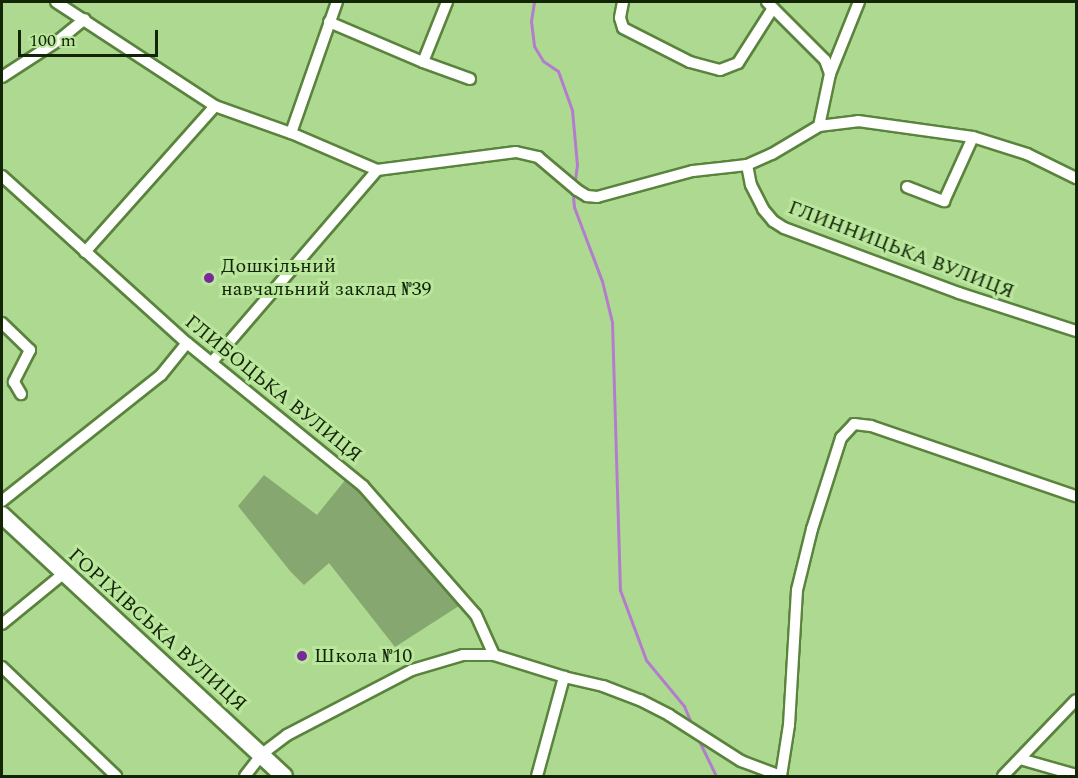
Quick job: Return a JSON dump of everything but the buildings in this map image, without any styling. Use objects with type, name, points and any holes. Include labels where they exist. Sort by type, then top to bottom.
[{"type":"street","points":[[56,2],[215,106],[291,134],[377,170],[516,152],[538,157],[577,190],[586,196],[597,197],[693,171],[747,165],[772,154],[819,126],[858,121],[973,137],[1027,154],[1077,178]]},
{"type":"street","points":[[291,134],[337,2]]},
{"type":"street","points":[[423,62],[447,2]]},
{"type":"street","points":[[622,2],[620,18],[623,28],[690,62],[720,70],[738,63],[770,5],[825,60],[830,74]]},
{"type":"street","points":[[819,126],[830,74],[859,2]]},
{"type":"street","points":[[2,77],[59,40],[85,19]]},
{"type":"street","points":[[329,22],[423,62],[470,79]]},
{"type":"street","points":[[85,252],[215,106]]},
{"type":"street","points":[[907,187],[944,201],[973,137]]},
{"type":"street","name":"ГЛИННИЦЬКА ВУЛИЦЯ","points":[[747,165],[763,209],[773,221],[784,228],[959,293],[1077,331]]},
{"type":"street","points":[[212,362],[377,170]]},
{"type":"street","name":"ГЛИБОЦЬКА ВУЛИЦЯ","points":[[2,176],[187,343],[363,486],[476,615],[487,635],[494,655]]},
{"type":"street","points":[[2,323],[30,350],[14,382],[21,394]]},
{"type":"street","points":[[2,501],[161,375],[187,343]]},
{"type":"street","points":[[245,777],[262,754],[287,735],[412,670],[463,655],[494,655],[564,677],[603,686],[640,700],[669,715],[741,761],[781,777],[789,725],[797,590],[812,529],[841,438],[854,424],[871,426],[1077,496]]},
{"type":"street","name":"ГОРІХІВСЬКА ВУЛИЦЯ","points":[[2,515],[63,574],[262,754],[284,777]]},
{"type":"street","points":[[2,624],[63,574]]},
{"type":"street","points":[[2,667],[116,777]]},
{"type":"street","points":[[537,777],[564,677]]},
{"type":"street","points":[[1003,777],[1077,700]]},
{"type":"street","points":[[1020,759],[1077,775]]},
{"type":"green space","points":[[264,475],[317,515],[346,479],[360,489],[462,604],[395,647],[329,563],[304,585],[238,506]]},
{"type":"waterway","points":[[534,2],[531,21],[534,46],[543,61],[558,71],[572,110],[577,165],[575,179]]},
{"type":"waterway","points":[[573,197],[574,207],[602,281],[612,322],[620,590],[646,660],[684,706],[690,720]]},
{"type":"waterway","points":[[699,741],[716,776]]},
{"type":"place","name":"Дошкільний навчальний заклад №39","points":[[209,278]]},
{"type":"place","name":"Школа №10","points":[[302,656]]}]
